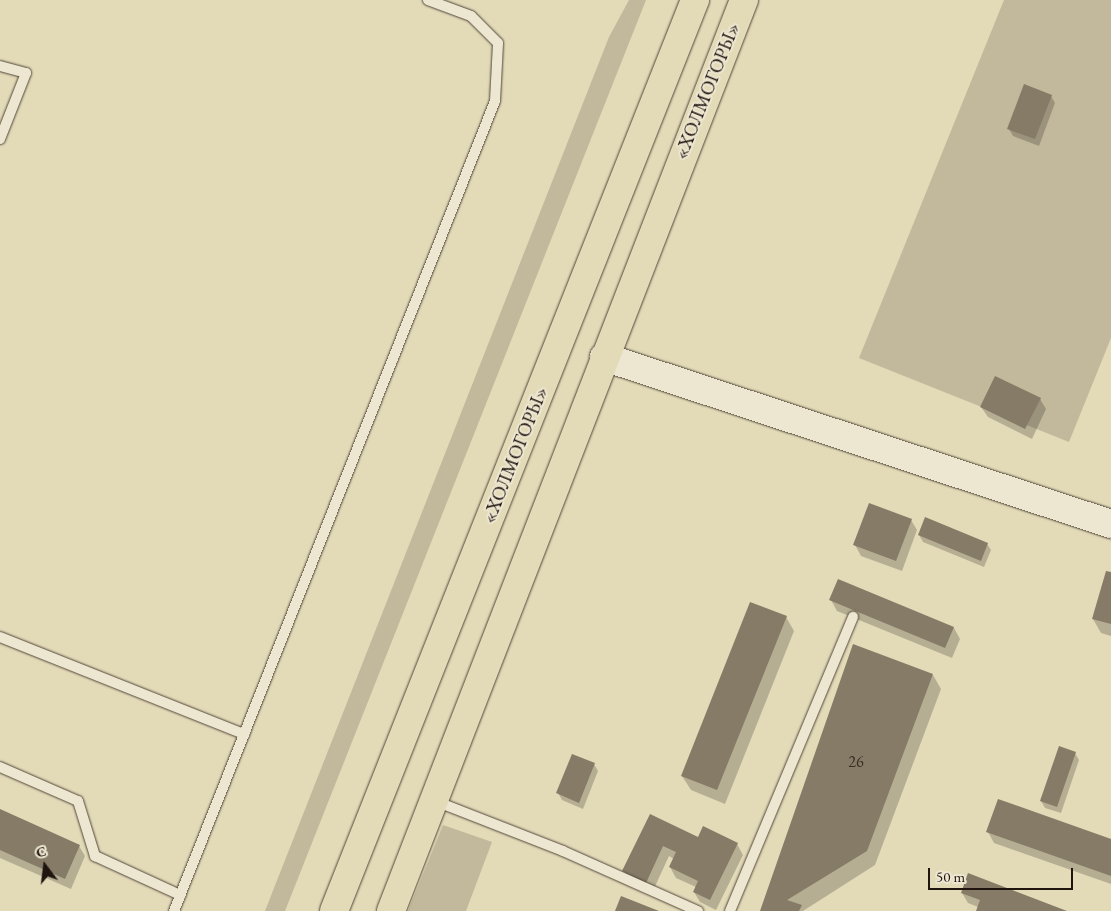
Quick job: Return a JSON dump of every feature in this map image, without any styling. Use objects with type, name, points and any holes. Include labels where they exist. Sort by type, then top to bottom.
[{"type":"highway","name":"«ХОЛМОГОРЫ»","points":[[334,911],[695,0]]},
{"type":"highway","name":"«ХОЛМОГОРЫ»","points":[[391,911],[604,357],[744,0]]},
{"type":"street","points":[[604,357],[1111,524]]},
{"type":"lane","points":[[174,911],[495,101],[498,43],[471,16],[428,0]]},
{"type":"lane","points":[[0,66],[26,74],[0,140]]},
{"type":"lane","points":[[730,911],[853,618]]},
{"type":"lane","points":[[0,637],[244,734]]},
{"type":"lane","points":[[0,767],[78,800],[95,856],[180,895]]},
{"type":"lane","points":[[434,801],[563,851],[698,911]]},
{"type":"shaded area","points":[[629,0],[646,0],[285,911],[265,911],[609,37]]},
{"type":"shaded area","points":[[1004,0],[1111,0],[1111,338],[1069,442],[859,358]]},
{"type":"shaded area","points":[[443,825],[492,842],[466,911],[408,911]]},
{"type":"building","points":[[1024,84],[1052,95],[1035,139],[1007,129]]},
{"type":"building","points":[[995,376],[1041,398],[1025,429],[980,407]]},
{"type":"building","points":[[869,503],[912,519],[896,561],[853,545]]},
{"type":"building","points":[[925,517],[988,543],[981,561],[918,535]]},
{"type":"building","points":[[1106,571],[1111,572],[1111,624],[1092,619]]},
{"type":"building","points":[[838,579],[954,627],[945,648],[829,600]]},
{"type":"building","points":[[750,602],[787,616],[717,790],[681,776]]},
{"type":"building","points":[[853,644],[933,674],[867,851],[787,900],[802,905],[799,911],[760,911]]},
{"type":"building","points":[[1059,746],[1076,752],[1057,807],[1040,801]]},
{"type":"building","points":[[572,754],[595,763],[579,803],[556,793]]},
{"type":"building","points":[[998,799],[1111,839],[1111,876],[986,832]]},
{"type":"building","points":[[0,809],[80,845],[65,879],[0,850]]},
{"type":"building","points":[[650,814],[698,837],[703,826],[738,843],[710,900],[693,892],[698,881],[669,867],[676,852],[663,846],[646,883],[622,871]]},
{"type":"building","points":[[968,873],[1067,911],[976,911],[980,900],[961,893]]},
{"type":"building","points":[[621,896],[659,911],[615,911]]}]
